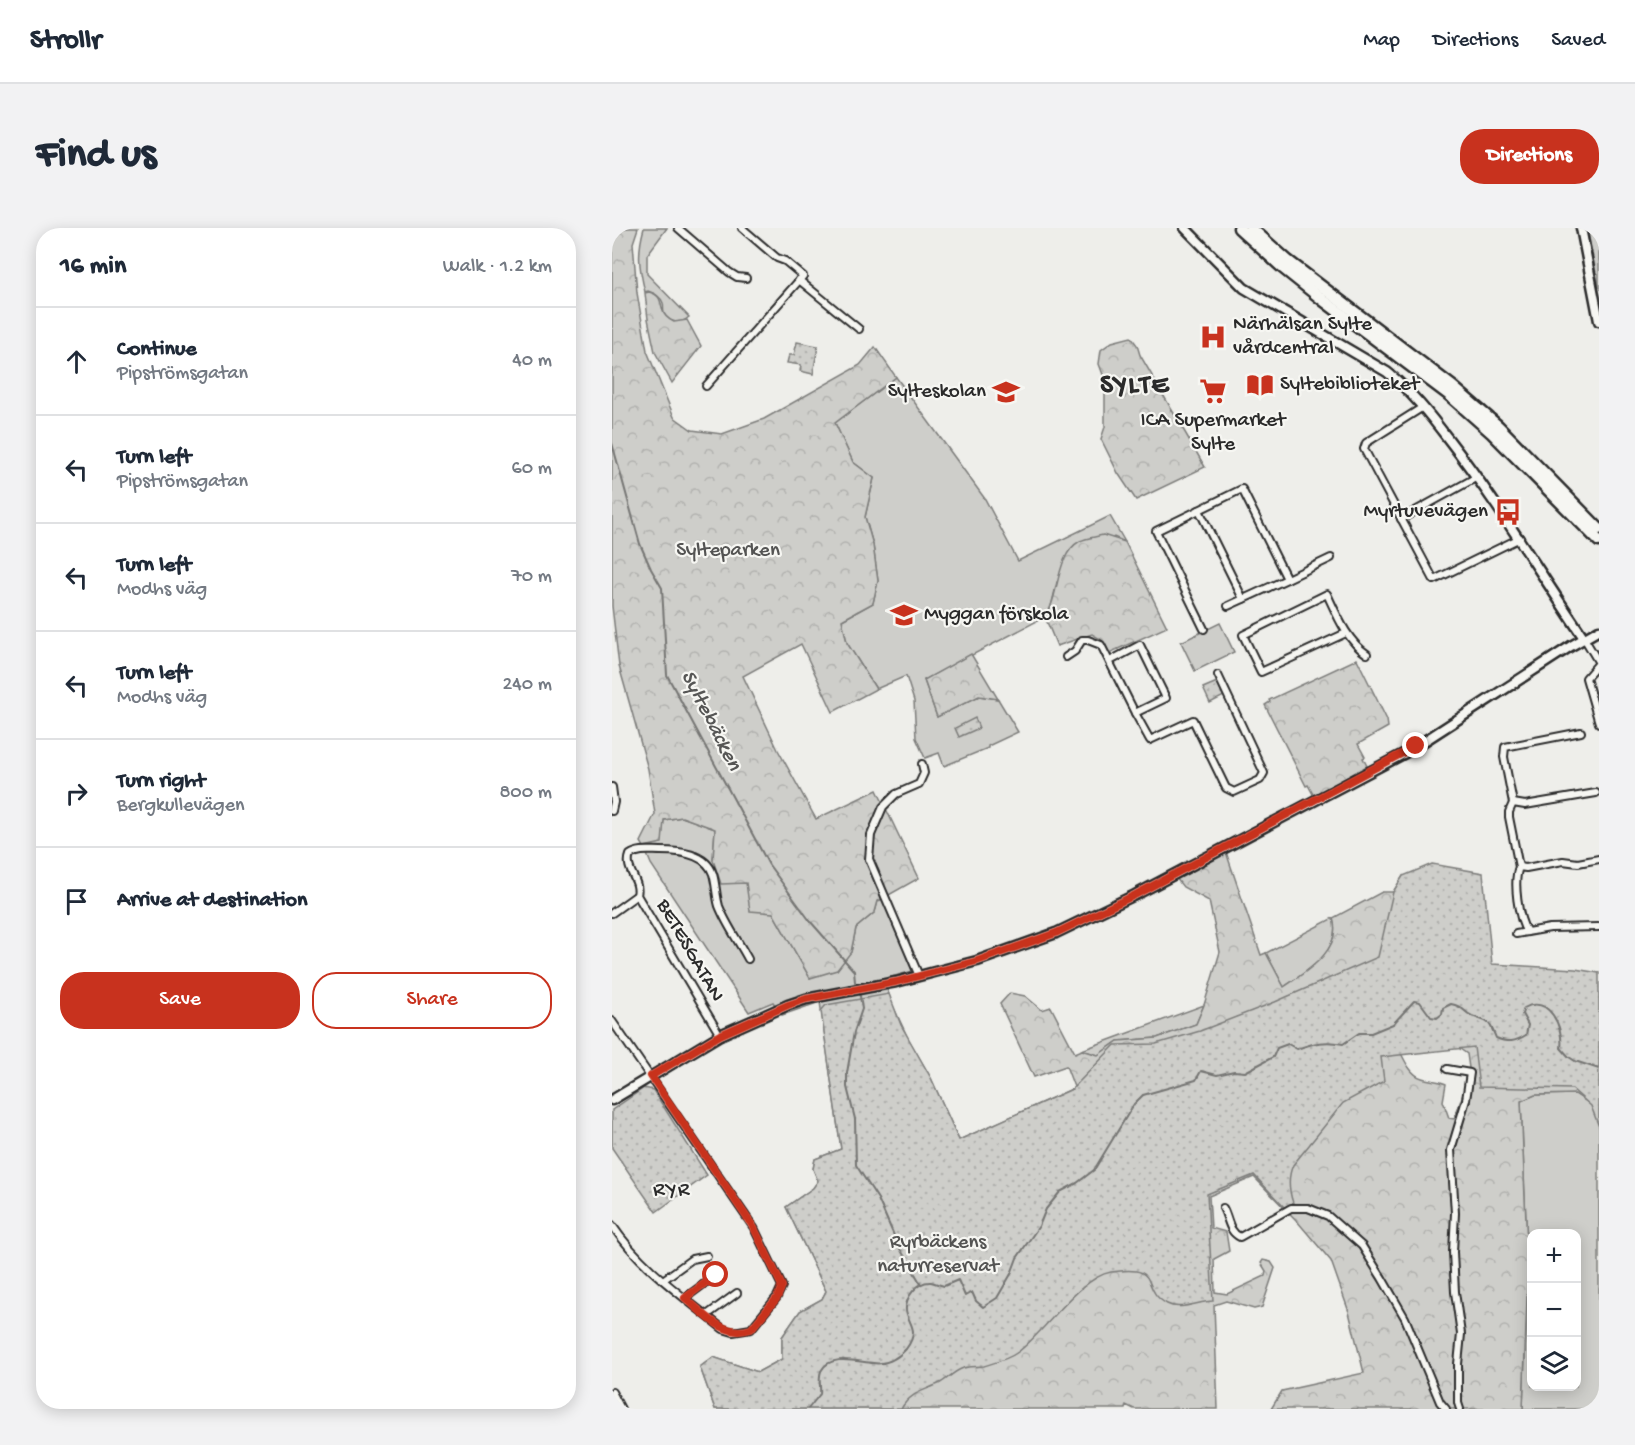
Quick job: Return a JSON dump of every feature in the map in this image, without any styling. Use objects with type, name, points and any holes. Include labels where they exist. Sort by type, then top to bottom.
[{"type":"highway","points":[[1239,228],[1307,287],[1448,394],[1508,449],[1599,541]]},
{"type":"highway","points":[[1251,228],[1288,261],[1453,387],[1498,426],[1599,529]]},
{"type":"street","points":[[678,228],[729,272],[737,277],[746,278]]},
{"type":"street","points":[[706,386],[803,276],[785,261],[777,258],[742,228]]},
{"type":"street","points":[[1185,228],[1244,288],[1387,372],[1400,382],[1423,407],[1520,538],[1599,663],[1586,678],[1599,723]]},
{"type":"street","points":[[1581,228],[1599,321]]},
{"type":"street","points":[[800,280],[859,329]]},
{"type":"street","points":[[1423,407],[1364,446],[1434,579],[1520,538]]},
{"type":"street","points":[[1401,519],[1477,477]]},
{"type":"street","points":[[1204,629],[1156,531],[1242,489],[1287,579]]},
{"type":"street","points":[[1199,510],[1243,599]]},
{"type":"street","points":[[1228,606],[1331,558]]},
{"type":"street","points":[[1346,633],[1261,672],[1243,635],[1327,594],[1346,633],[1367,654]]},
{"type":"street","points":[[612,1100],[720,1035],[776,1010],[806,999],[896,982],[977,961],[1056,933],[1135,895],[1409,751],[1599,630]]},
{"type":"street","points":[[1066,657],[1075,651],[1082,640],[1101,645],[1150,740],[1193,720],[1226,788],[1234,792],[1260,780],[1264,773],[1218,675]]},
{"type":"street","points":[[1110,661],[1140,645],[1166,698],[1135,713]]},
{"type":"street","points":[[1527,932],[1522,922],[1515,878],[1519,867],[1509,817],[1513,803],[1504,757],[1505,747],[1581,732]]},
{"type":"street","points":[[919,976],[869,859],[872,835],[884,807],[896,794],[918,784],[924,773],[922,764]]},
{"type":"street","points":[[612,787],[614,802],[612,811]]},
{"type":"street","points":[[1513,803],[1520,805],[1596,793]]},
{"type":"street","name":"BETESGATAN","points":[[720,1035],[637,895],[638,886],[628,862],[632,853],[644,850],[679,851],[692,855],[707,865],[711,871],[720,907],[748,959]]},
{"type":"street","points":[[1519,867],[1526,868],[1563,861],[1578,863],[1599,859]]},
{"type":"street","points":[[612,913],[637,895]]},
{"type":"street","points":[[1516,934],[1550,928],[1599,927]]},
{"type":"street","points":[[612,1020],[754,1228],[782,1286],[777,1298],[751,1329],[733,1332],[723,1329],[634,1253],[612,1225]]},
{"type":"street","points":[[1447,1069],[1470,1073],[1466,1100],[1451,1150],[1455,1212],[1453,1252],[1455,1292],[1461,1334],[1458,1364],[1460,1409]]},
{"type":"street","points":[[1223,1208],[1230,1228],[1240,1237],[1291,1208],[1308,1208],[1328,1216],[1362,1246],[1405,1318],[1440,1401],[1446,1409]]},
{"type":"street","points":[[663,1280],[692,1259],[707,1256]]},
{"type":"street","points":[[685,1298],[716,1275]]},
{"type":"street","points":[[707,1316],[737,1293]]},
{"type":"street","points":[[612,1392],[621,1409]]},
{"type":"green space","name":"Sylteparken","points":[[612,228],[638,228],[633,243],[637,293],[647,351],[674,417],[692,430],[722,434],[764,419],[860,365],[875,347],[896,377],[835,423],[853,462],[874,478],[865,517],[873,545],[878,581],[873,603],[842,620],[847,643],[876,689],[833,712],[801,644],[743,676],[778,750],[816,819],[877,790],[919,878],[878,901],[875,912],[856,928],[851,952],[837,970],[810,978],[773,913],[750,911],[746,883],[721,884],[713,860],[715,829],[682,817],[664,820],[662,843],[644,847],[641,842],[655,814],[648,769],[619,666],[612,606]]},
{"type":"green space","points":[[644,228],[667,228],[647,255],[647,274],[689,317],[682,321],[675,322],[666,317],[661,299],[648,291],[645,292],[640,260],[640,245]]},
{"type":"green space","points":[[1587,228],[1599,228],[1599,288]]},
{"type":"green space","points":[[649,292],[658,297],[669,319],[674,322],[687,320],[701,346],[672,383],[655,352],[645,293]]},
{"type":"green space","points":[[1131,337],[1205,467],[1136,500],[1118,473],[1101,439],[1105,427],[1105,380],[1099,364],[1101,350],[1112,342]]},
{"type":"green space","points":[[797,342],[818,346],[813,374],[800,371],[801,365],[787,363],[789,355],[794,355]]},
{"type":"green space","points":[[896,377],[985,499],[1018,561],[1110,516],[1125,542],[1114,537],[1057,582],[1050,611],[1045,617],[924,680],[937,717],[979,696],[998,699],[1018,732],[988,748],[944,766],[939,753],[925,758],[916,738],[914,701],[906,676],[876,689],[847,643],[842,620],[873,603],[878,581],[873,545],[865,517],[874,478],[853,462],[835,423]]},
{"type":"green space","points":[[1103,535],[1125,542],[1167,627],[1109,653],[1102,640],[1092,634],[1057,646],[1045,617],[1050,609],[1066,556],[1080,541]]},
{"type":"green space","points":[[1220,623],[1234,652],[1195,671],[1181,642]]},
{"type":"green space","points":[[971,654],[998,699],[979,696],[937,717],[924,680]]},
{"type":"green space","points":[[1357,659],[1387,720],[1388,727],[1358,744],[1367,766],[1314,796],[1308,785],[1306,786],[1265,705],[1270,702],[1269,700]]},
{"type":"green space","points":[[1217,682],[1224,696],[1210,703],[1203,688]]},
{"type":"green space","points":[[975,718],[979,728],[959,737],[955,728]]},
{"type":"green space","points":[[682,817],[715,829],[713,860],[746,882],[773,913],[810,978],[851,952],[856,928],[875,912],[878,901],[887,896],[920,969],[884,979],[892,1004],[841,1149],[820,1002],[782,1015],[773,1002],[749,1012],[651,864],[644,847],[661,843],[664,820]]},
{"type":"green space","points":[[1225,849],[1261,955],[1266,953],[1284,987],[1312,967],[1328,950],[1335,929],[1333,918],[1382,892],[1393,892],[1403,876],[1423,934],[1463,995],[1599,1110],[1575,1094],[1535,1095],[1521,1101],[1527,1246],[1523,1409],[1271,1409],[1282,1391],[1364,1373],[1349,1312],[1331,1261],[1297,1221],[1254,1177],[1209,1196],[1211,1228],[1226,1232],[1229,1251],[1214,1259],[1215,1292],[1227,1294],[1265,1276],[1266,1271],[1261,1263],[1263,1260],[1271,1262],[1275,1268],[1262,1307],[1254,1309],[1226,1301],[1214,1305],[1218,1409],[1134,1409],[1126,1405],[1125,1409],[715,1409],[700,1367],[713,1357],[758,1372],[782,1359],[782,1337],[800,1311],[822,1299],[826,1291],[786,1207],[813,1188],[818,1181],[813,1169],[815,1159],[841,1149],[892,1004],[931,1078],[959,1140],[1074,1087],[1066,1066],[1034,1077],[1000,1004],[1010,993],[1025,996],[1042,1010],[1051,1007],[1075,1053],[1082,1050],[1098,1055],[1118,1041],[1157,1038],[1196,1024],[1220,952],[1209,901],[1183,887],[1176,878]],"holes":[[[1453,1044],[1467,1054],[1470,1075],[1454,1119],[1449,1118],[1443,1101],[1446,1084],[1422,1078],[1414,1073],[1398,1047]]]},
{"type":"green space","name":"Ryrbäckens naturreservat","points":[[1432,864],[1483,873],[1492,964],[1575,969],[1599,973],[1599,1127],[1591,1106],[1572,1089],[1479,1087],[1474,1047],[1381,1057],[1384,1081],[1343,1103],[1293,1165],[1289,1184],[1293,1203],[1285,1208],[1254,1175],[1207,1194],[1213,1301],[1172,1306],[1158,1298],[1144,1274],[1127,1270],[1111,1272],[1099,1276],[1075,1294],[1028,1343],[1014,1354],[984,1366],[961,1369],[942,1382],[909,1398],[901,1409],[715,1409],[700,1367],[713,1357],[758,1372],[782,1359],[782,1337],[800,1311],[822,1299],[826,1291],[786,1207],[813,1188],[818,1181],[813,1169],[815,1159],[841,1149],[821,1011],[826,1005],[889,994],[901,1025],[931,1078],[959,1140],[1072,1089],[1115,1045],[1156,1044],[1200,1031],[1275,1002],[1378,957],[1393,892],[1403,876]]},
{"type":"green space","points":[[1333,918],[1335,929],[1328,950],[1312,967],[1284,987],[1266,953]]},
{"type":"green space","points":[[1204,1005],[1196,1024],[1157,1038],[1118,1041],[1098,1055],[1082,1050]]},
{"type":"green space","points":[[644,1088],[653,1090],[707,1175],[656,1212],[612,1148],[612,1110]]},
{"type":"green space","points":[[1575,1094],[1599,1110],[1599,1409],[1523,1409],[1527,1298],[1527,1391],[1581,1391],[1581,1229],[1527,1229],[1527,1246],[1521,1101],[1535,1095]]},
{"type":"waterway","name":"Syltebäcken","points":[[612,443],[640,544],[662,588],[667,675],[769,865],[810,921],[854,971],[855,982]]},
{"type":"waterway","name":"Syltebäcken","points":[[860,996],[862,1009],[854,1032],[847,1073],[847,1087],[855,1119],[856,1165],[878,1199],[899,1247],[921,1284]]},
{"type":"waterway","points":[[808,1409],[820,1394],[820,1374],[825,1365],[837,1360],[882,1363],[899,1356],[906,1349],[913,1332],[906,1305],[913,1291],[921,1284],[931,1282],[944,1286],[958,1280],[965,1296],[972,1292],[976,1301],[983,1307],[997,1298],[1017,1258],[1039,1226],[1046,1209],[1060,1192],[1094,1170],[1134,1104],[1143,1095],[1196,1080],[1201,1071],[1217,1075],[1234,1071],[1245,1072],[1273,1057],[1277,1048],[1288,1044],[1297,1049],[1320,1043],[1343,1044],[1359,1033],[1371,1033],[1393,1024],[1414,1001],[1420,1002],[1431,1017],[1437,1018],[1442,1014],[1443,1008],[1451,1004],[1459,1006],[1472,1016],[1487,1022],[1496,1038],[1504,1041],[1515,1040],[1526,1035],[1528,1025],[1522,1014],[1524,1008],[1533,1005],[1541,1006],[1553,1015],[1560,1031],[1561,1048],[1569,1057],[1599,1069]]},
{"type":"place","name":"Närhälsan Sylte vårdcentral","points":[[1213,337]]},
{"type":"place","name":"Syltebiblioteket","points":[[1260,385]]},
{"type":"place","name":"ICA Supermarket Sylte","points":[[1213,391]]},
{"type":"place","name":"Sylteskolan","points":[[1006,392]]},
{"type":"place","name":"Myrtuvevägen","points":[[1508,512]]},
{"type":"place","name":"Myggan förskola","points":[[904,615]]},
{"type":"district","name":"SYLTE","points":[[1135,387]]},
{"type":"district","name":"RYR","points":[[672,1191]]},
{"type":"route","points":[[716,1275],[685,1298],[723,1329],[733,1332],[751,1329],[777,1298],[782,1286],[754,1228],[651,1076],[735,1027],[788,1005],[806,999],[896,982],[977,961],[1056,933],[1135,895],[1416,746]]}]
